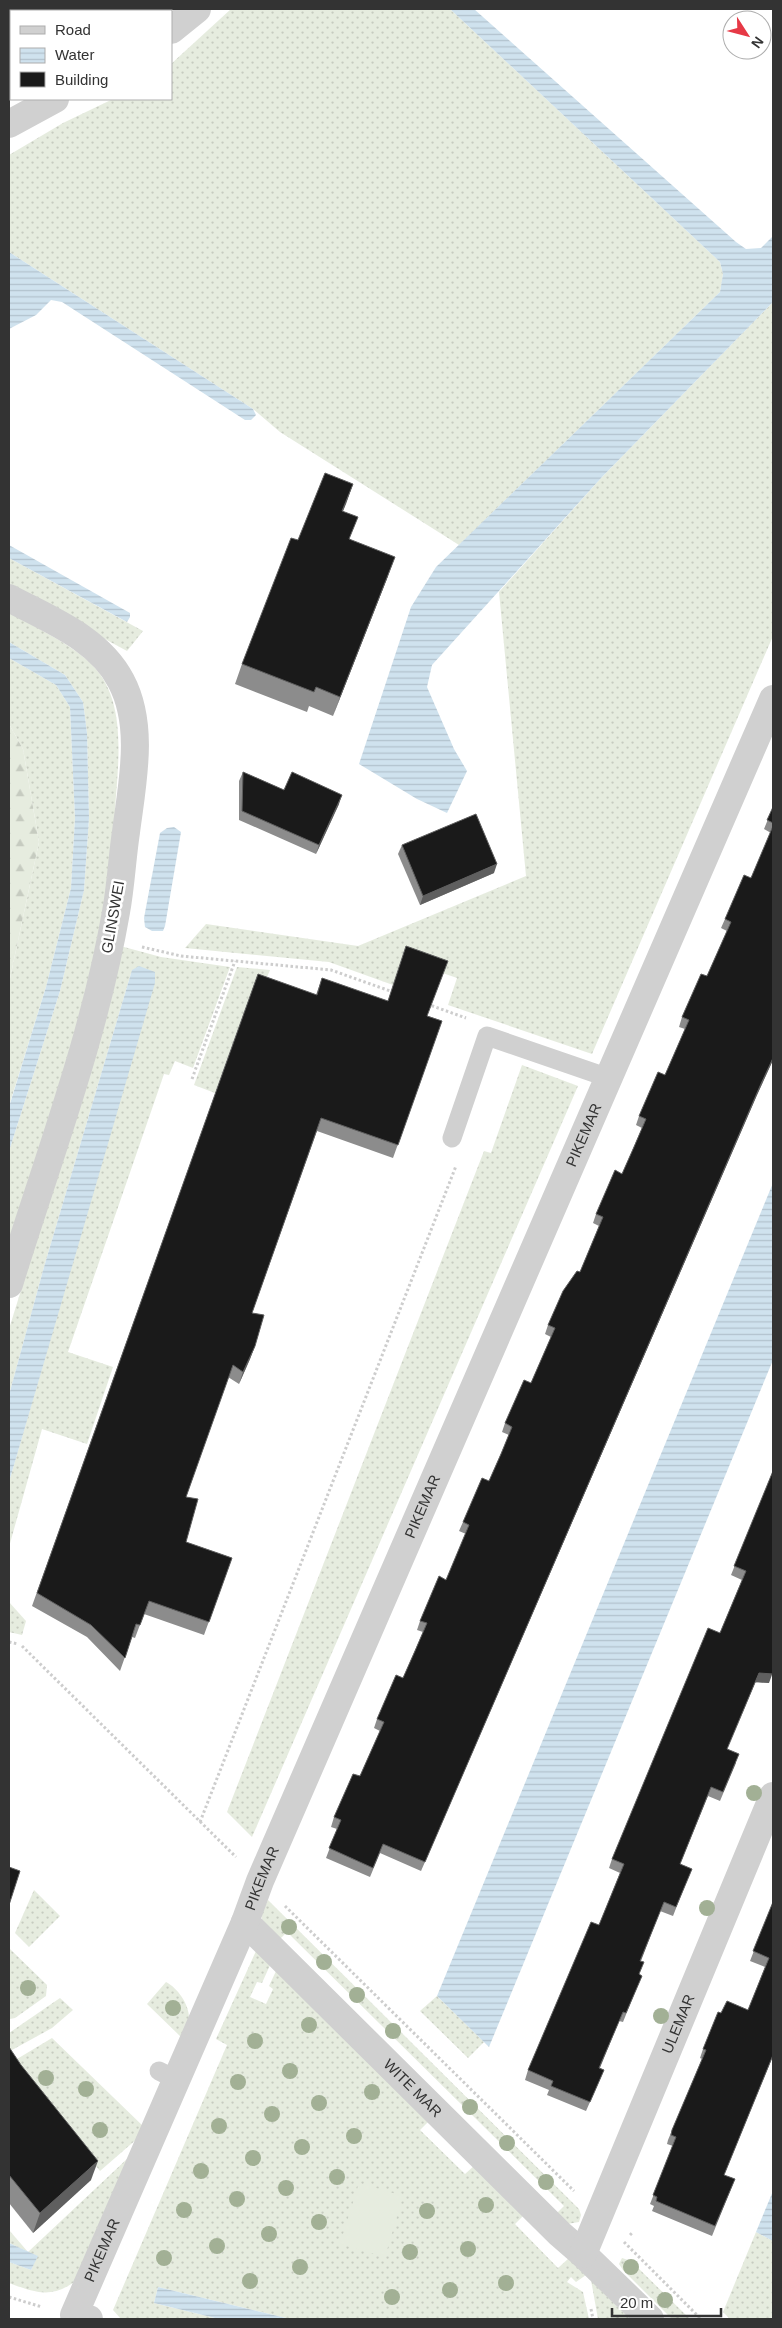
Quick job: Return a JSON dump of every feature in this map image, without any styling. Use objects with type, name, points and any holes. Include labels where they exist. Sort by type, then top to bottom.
[{"type":"street","points":[[9,124],[53,100]]},
{"type":"street","name":"GLINSWEI","points":[[9,598],[74,633],[95,649],[121,681],[130,703],[135,732],[132,788],[116,912],[110,940],[84,1046],[9,1284]]},
{"type":"street","name":"PIKEMAR","points":[[82,2317],[168,2076],[192,2044],[260,1881],[773,698]]},
{"type":"street","name":"ULEMAR","points":[[583,2254],[773,1796]]},
{"type":"street","name":"WITE MAR","points":[[244,1922],[560,2234],[650,2319]]},
{"type":"lane","points":[[452,1138],[487,1036],[609,1078]]},
{"type":"path","points":[[110,940],[181,956],[331,970],[397,994]]},
{"type":"path","points":[[192,1079],[235,961]]},
{"type":"path","points":[[425,1004],[490,1027],[487,1036]]},
{"type":"path","points":[[200,1822],[458,1160]]},
{"type":"path","points":[[9,1642],[20,1645],[701,2319]]},
{"type":"path","points":[[630,2235],[633,2232]]},
{"type":"green space","points":[[231,9],[450,9],[720,262],[723,274],[720,292],[459,545],[280,432],[253,409],[9,252],[9,155],[63,123],[111,100],[172,100],[172,63]]},
{"type":"green space","points":[[773,302],[773,636],[592,1054],[448,1005],[457,978],[402,959],[393,985],[329,962],[185,948],[206,924],[358,946],[526,876],[499,592],[602,477]]},
{"type":"green space","points":[[9,558],[143,631],[127,651],[9,587]]},
{"type":"green space","points":[[9,611],[87,660],[100,675],[110,692],[118,730],[119,750],[115,810],[119,813],[110,879],[84,1006],[9,1247],[9,1151],[60,991],[84,890],[89,818],[87,733],[83,702],[65,675],[9,642]]},
{"type":"green space","points":[[9,658],[56,685],[70,707],[75,818],[71,888],[46,987],[9,1106],[9,983],[39,842],[23,749],[9,724]]},
{"type":"green space","points":[[9,724],[23,749],[39,842],[9,983]]},
{"type":"green space","points":[[124,947],[161,957],[230,967],[193,1068],[175,1061],[169,1075],[164,1074],[68,1352],[113,1367],[87,1444],[42,1429],[9,1547],[9,1482],[99,1170],[132,970],[44,1267],[9,1395],[9,1329],[48,1203],[119,948]]},
{"type":"green space","points":[[237,967],[270,970],[262,989],[255,983],[215,1093],[194,1085]]},
{"type":"green space","points":[[522,1065],[578,1086],[252,1837],[227,1812],[484,1151],[491,1153]]},
{"type":"green space","points":[[9,1602],[26,1621],[22,1635],[9,1632]]},
{"type":"green space","points":[[34,1890],[60,1916],[29,1947],[15,1933]]},
{"type":"green space","points":[[268,1900],[579,2209],[581,2215],[579,2222],[567,2224],[556,2214],[564,2206],[287,1932],[279,1940],[262,1922],[262,1913]]},
{"type":"green space","points":[[10,1949],[47,1985],[46,1996],[15,2018],[10,2019]]},
{"type":"green space","points":[[256,1951],[271,1963],[262,1983],[257,1982],[250,1997],[266,2004],[273,1989],[269,1986],[277,1969],[430,2120],[420,2130],[465,2174],[475,2165],[525,2214],[515,2224],[558,2268],[569,2258],[586,2275],[576,2282],[571,2277],[567,2282],[583,2292],[589,2319],[290,2319],[158,2287],[154,2303],[219,2319],[121,2319],[113,2310],[227,2045],[216,2039]]},
{"type":"green space","points":[[166,1982],[179,1993],[188,2009],[188,2024],[182,2038],[147,2004]]},
{"type":"green space","points":[[437,1996],[484,2042],[468,2058],[420,2011]]},
{"type":"green space","points":[[60,1998],[73,2010],[52,2028],[12,2050],[9,2049],[9,2033]]},
{"type":"green space","points":[[52,2038],[144,2127],[138,2138],[100,2171],[75,2140],[25,2091],[17,2059]]},
{"type":"green space","points":[[128,2158],[77,2280],[60,2290],[52,2292],[36,2291],[9,2283],[9,2262],[31,2270],[37,2256],[28,2252]]},
{"type":"green space","points":[[359,2183],[403,2196],[385,2257],[340,2244]]},
{"type":"green space","points":[[9,2230],[28,2252],[9,2243]]},
{"type":"green space","points":[[756,2232],[773,2241],[773,2319],[730,2319],[723,2312]]},
{"type":"green space","points":[[622,2258],[631,2261],[690,2319],[672,2319],[623,2270],[619,2264]]},
{"type":"green space","points":[[591,2280],[630,2319],[598,2319]]},
{"type":"water","points":[[450,9],[474,9],[736,242],[746,249],[761,248],[773,236],[773,302],[602,477],[432,665],[427,687],[454,749],[467,771],[447,813],[417,799],[359,764],[411,607],[436,567],[720,292],[723,274],[720,262]]},
{"type":"water","points":[[9,252],[253,409],[256,415],[251,420],[245,420],[62,302],[51,300],[36,315],[9,329]]},
{"type":"water","points":[[9,545],[130,613],[127,622],[9,558]]},
{"type":"water","points":[[9,642],[65,675],[83,702],[87,733],[89,818],[84,890],[60,991],[9,1151],[9,1107],[46,987],[71,888],[75,818],[70,707],[56,685],[9,658]]},
{"type":"water","points":[[174,827],[181,832],[165,926],[163,931],[152,931],[145,927],[144,918],[160,833],[167,828]]},
{"type":"water","points":[[139,966],[155,972],[155,983],[9,1482],[9,1395],[44,1267],[132,970]]},
{"type":"water","points":[[773,1183],[773,1360],[489,2047],[437,1996]]},
{"type":"water","points":[[773,2191],[773,2241],[756,2232]]},
{"type":"water","points":[[9,2243],[38,2256],[31,2270],[9,2262]]},
{"type":"water","points":[[158,2287],[290,2319],[219,2319],[154,2303]]},
{"type":"building","points":[[325,473],[353,484],[342,511],[358,517],[349,539],[395,557],[340,697],[316,687],[314,692],[242,664],[291,538],[298,540]]},
{"type":"building","points":[[243,772],[284,790],[292,772],[342,795],[319,845],[242,811]]},
{"type":"building","points":[[773,807],[773,823],[767,820]]},
{"type":"building","points":[[476,814],[497,864],[423,896],[402,845]]},
{"type":"building","points":[[773,826],[773,1058],[425,1862],[383,1844],[373,1868],[329,1848],[341,1820],[334,1817],[353,1774],[360,1776],[384,1722],[377,1719],[396,1675],[403,1678],[427,1623],[420,1621],[439,1576],[446,1580],[469,1525],[463,1522],[482,1478],[489,1481],[512,1427],[505,1423],[524,1380],[531,1383],[555,1328],[548,1325],[563,1291],[577,1271],[580,1272],[603,1217],[596,1214],[615,1170],[622,1174],[646,1119],[639,1116],[658,1072],[665,1075],[689,1020],[682,1017],[701,974],[707,976],[731,922],[725,919],[744,875],[751,878]]},
{"type":"building","points":[[406,946],[448,961],[427,1016],[442,1021],[398,1145],[321,1118],[252,1313],[264,1315],[255,1346],[243,1372],[233,1365],[186,1497],[198,1499],[186,1542],[232,1558],[209,1622],[149,1601],[140,1625],[136,1624],[125,1658],[91,1625],[37,1593],[258,974],[317,995],[322,978],[388,1001]]},
{"type":"building","points":[[773,1471],[773,1674],[759,1673],[727,1749],[739,1754],[723,1792],[711,1787],[680,1864],[692,1869],[676,1907],[664,1902],[640,1961],[644,1962],[639,1974],[642,1976],[626,2013],[623,2012],[599,2068],[604,2070],[590,2102],[551,2086],[553,2081],[528,2070],[591,1922],[599,1925],[624,1864],[612,1859],[708,1628],[720,1633],[746,1571],[734,1566]]},
{"type":"building","points":[[9,1867],[20,1871],[9,1905]]},
{"type":"building","points":[[773,1902],[773,2055],[724,2175],[735,2179],[715,2226],[656,2201],[657,2197],[653,2195],[676,2137],[671,2135],[672,2130],[706,2050],[703,2049],[718,2012],[721,2013],[727,2001],[748,2010],[769,1958],[753,1951]]},
{"type":"building","points":[[9,2047],[21,2065],[98,2161],[40,2213],[9,2175]]}]
